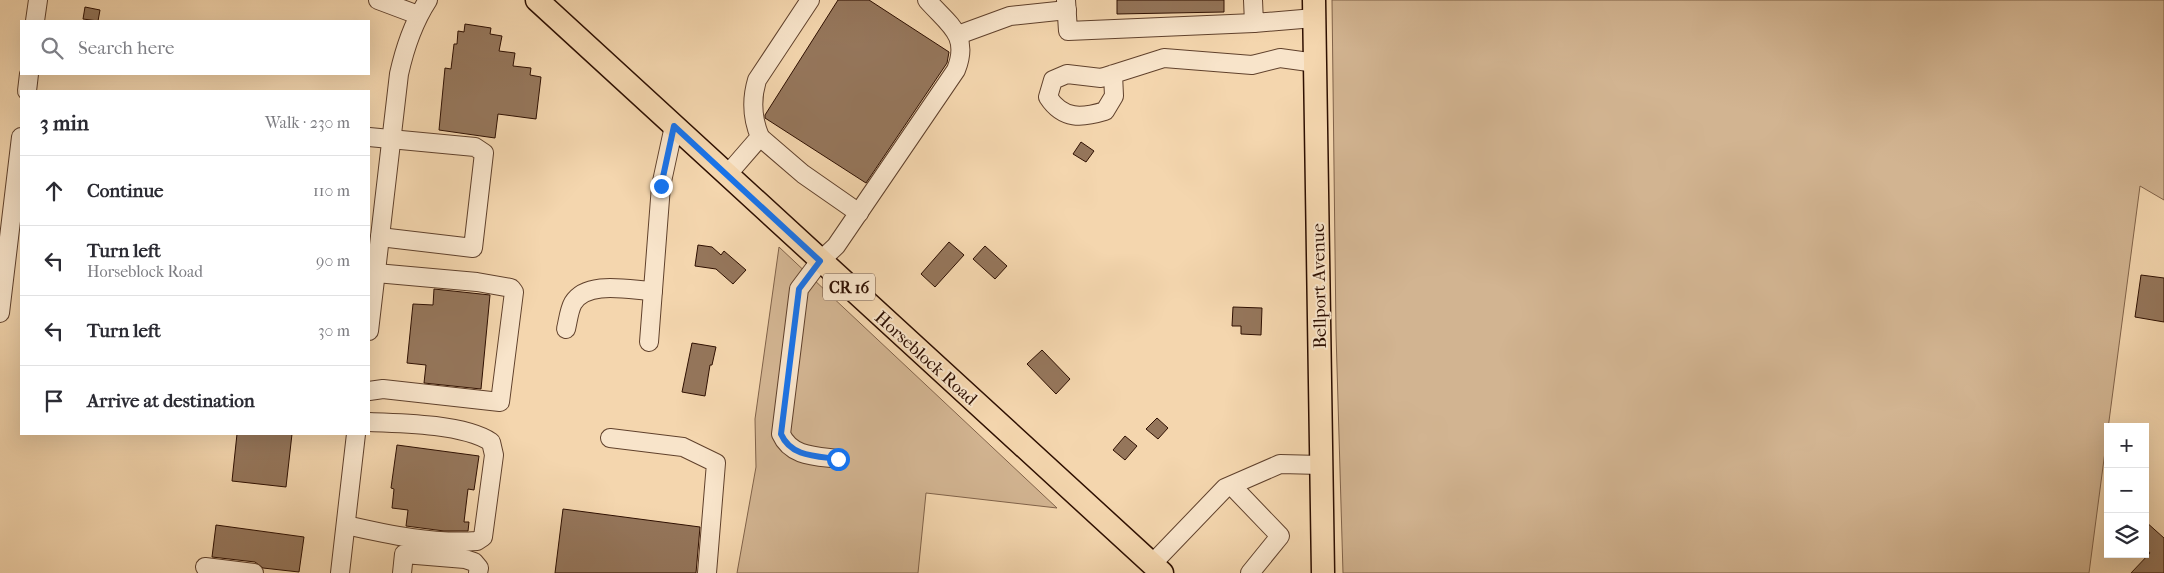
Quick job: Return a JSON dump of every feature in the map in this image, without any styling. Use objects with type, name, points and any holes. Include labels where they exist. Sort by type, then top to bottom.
[{"type":"main road","name":"Horseblock Road","points":[[537,0],[1157,569]]},
{"type":"main road","name":"Bellport Avenue","points":[[1314,9],[1323,573]]},
{"type":"street","points":[[35,20],[38,0]]},
{"type":"street","points":[[378,0],[418,15]]},
{"type":"street","points":[[370,307],[376,273],[391,139],[403,55],[418,15],[428,0]]},
{"type":"street","points":[[838,459],[793,451],[785,444],[781,434],[799,289],[820,261],[836,246],[956,70],[961,57],[962,45],[958,35],[927,0]]},
{"type":"street","points":[[1253,0],[1254,22]]},
{"type":"street","points":[[803,2],[757,80],[753,93],[753,120],[760,137],[802,174],[859,213]]},
{"type":"street","points":[[958,35],[1010,16],[1066,5],[1068,31],[1254,22],[1314,9]]},
{"type":"street","points":[[1113,74],[1164,58],[1252,65],[1280,58],[1316,63]]},
{"type":"street","points":[[27,90],[29,75]]},
{"type":"street","points":[[649,342],[661,186],[674,126]]},
{"type":"street","points":[[370,137],[480,149],[484,153],[472,248],[380,237]]},
{"type":"street","points":[[727,175],[760,137]]},
{"type":"street","points":[[0,313],[20,146]]},
{"type":"street","points":[[370,391],[383,389],[500,402],[514,292],[511,288],[376,273]]},
{"type":"street","points":[[566,329],[572,304],[581,293],[596,288],[653,291]]},
{"type":"street","points":[[346,525],[429,541],[477,541],[483,537],[494,455],[491,442],[479,434],[450,429],[370,422]]},
{"type":"street","points":[[340,573],[356,435]]},
{"type":"street","points":[[610,438],[683,447],[716,463],[707,573]]},
{"type":"street","points":[[1157,569],[1225,488],[1280,464],[1322,464]]},
{"type":"street","points":[[1232,486],[1280,536],[1250,573]]},
{"type":"street","points":[[402,573],[404,554],[474,562],[479,568],[478,573]]},
{"type":"street","points":[[205,567],[254,573]]},
{"type":"shaded area","points":[[1332,0],[2164,0],[2164,200],[2140,186],[2109,423],[2104,423],[2104,459],[2089,573],[1343,573],[1336,333]]},
{"type":"shaded area","points":[[779,247],[1057,508],[926,493],[918,573],[737,573],[756,467],[755,419]]},
{"type":"building","points":[[838,0],[869,0],[949,52],[947,63],[866,183],[765,118],[765,115]]},
{"type":"building","points":[[1117,0],[1224,0],[1224,12],[1117,14]]},
{"type":"building","points":[[85,7],[100,10],[98,20],[83,19]]},
{"type":"building","points":[[465,24],[491,28],[490,34],[502,36],[499,51],[515,53],[513,66],[531,68],[530,75],[541,77],[536,119],[498,114],[495,138],[439,130],[445,68],[451,69],[454,44],[457,44],[458,31],[464,32]]},
{"type":"building","points":[[1081,142],[1094,151],[1086,162],[1073,154]]},
{"type":"building","points":[[949,242],[964,255],[935,287],[921,274]]},
{"type":"building","points":[[698,245],[712,247],[721,255],[724,251],[746,270],[733,284],[716,269],[695,266]]},
{"type":"building","points":[[985,246],[1007,266],[995,279],[973,259]]},
{"type":"building","points":[[2141,275],[2164,278],[2164,322],[2135,317]]},
{"type":"building","points":[[434,289],[490,295],[481,389],[424,383],[426,365],[407,363],[413,304],[433,305]]},
{"type":"building","points":[[1233,307],[1262,308],[1261,335],[1241,334],[1241,326],[1232,326]]},
{"type":"building","points":[[692,343],[716,347],[712,365],[710,365],[705,396],[682,392]]},
{"type":"building","points":[[1042,350],[1070,379],[1056,394],[1027,364]]},
{"type":"building","points":[[1157,418],[1168,428],[1158,439],[1146,429]]},
{"type":"building","points":[[237,435],[292,435],[286,487],[232,481]]},
{"type":"building","points":[[1125,436],[1137,446],[1125,460],[1113,450]]},
{"type":"building","points":[[397,445],[479,456],[474,490],[468,489],[464,522],[469,522],[468,531],[444,531],[406,526],[408,510],[392,508],[394,489],[391,488]]},
{"type":"building","points":[[563,509],[700,527],[696,573],[555,573]]},
{"type":"building","points":[[216,525],[304,537],[299,572],[263,568],[255,562],[212,557]]},
{"type":"building","points":[[2149,525],[2164,538],[2164,573],[2131,573],[2145,558],[2149,558]]},
{"type":"route","points":[[661,186],[674,126],[820,261],[799,289],[781,421],[781,434],[785,444],[793,451],[838,459]]}]
